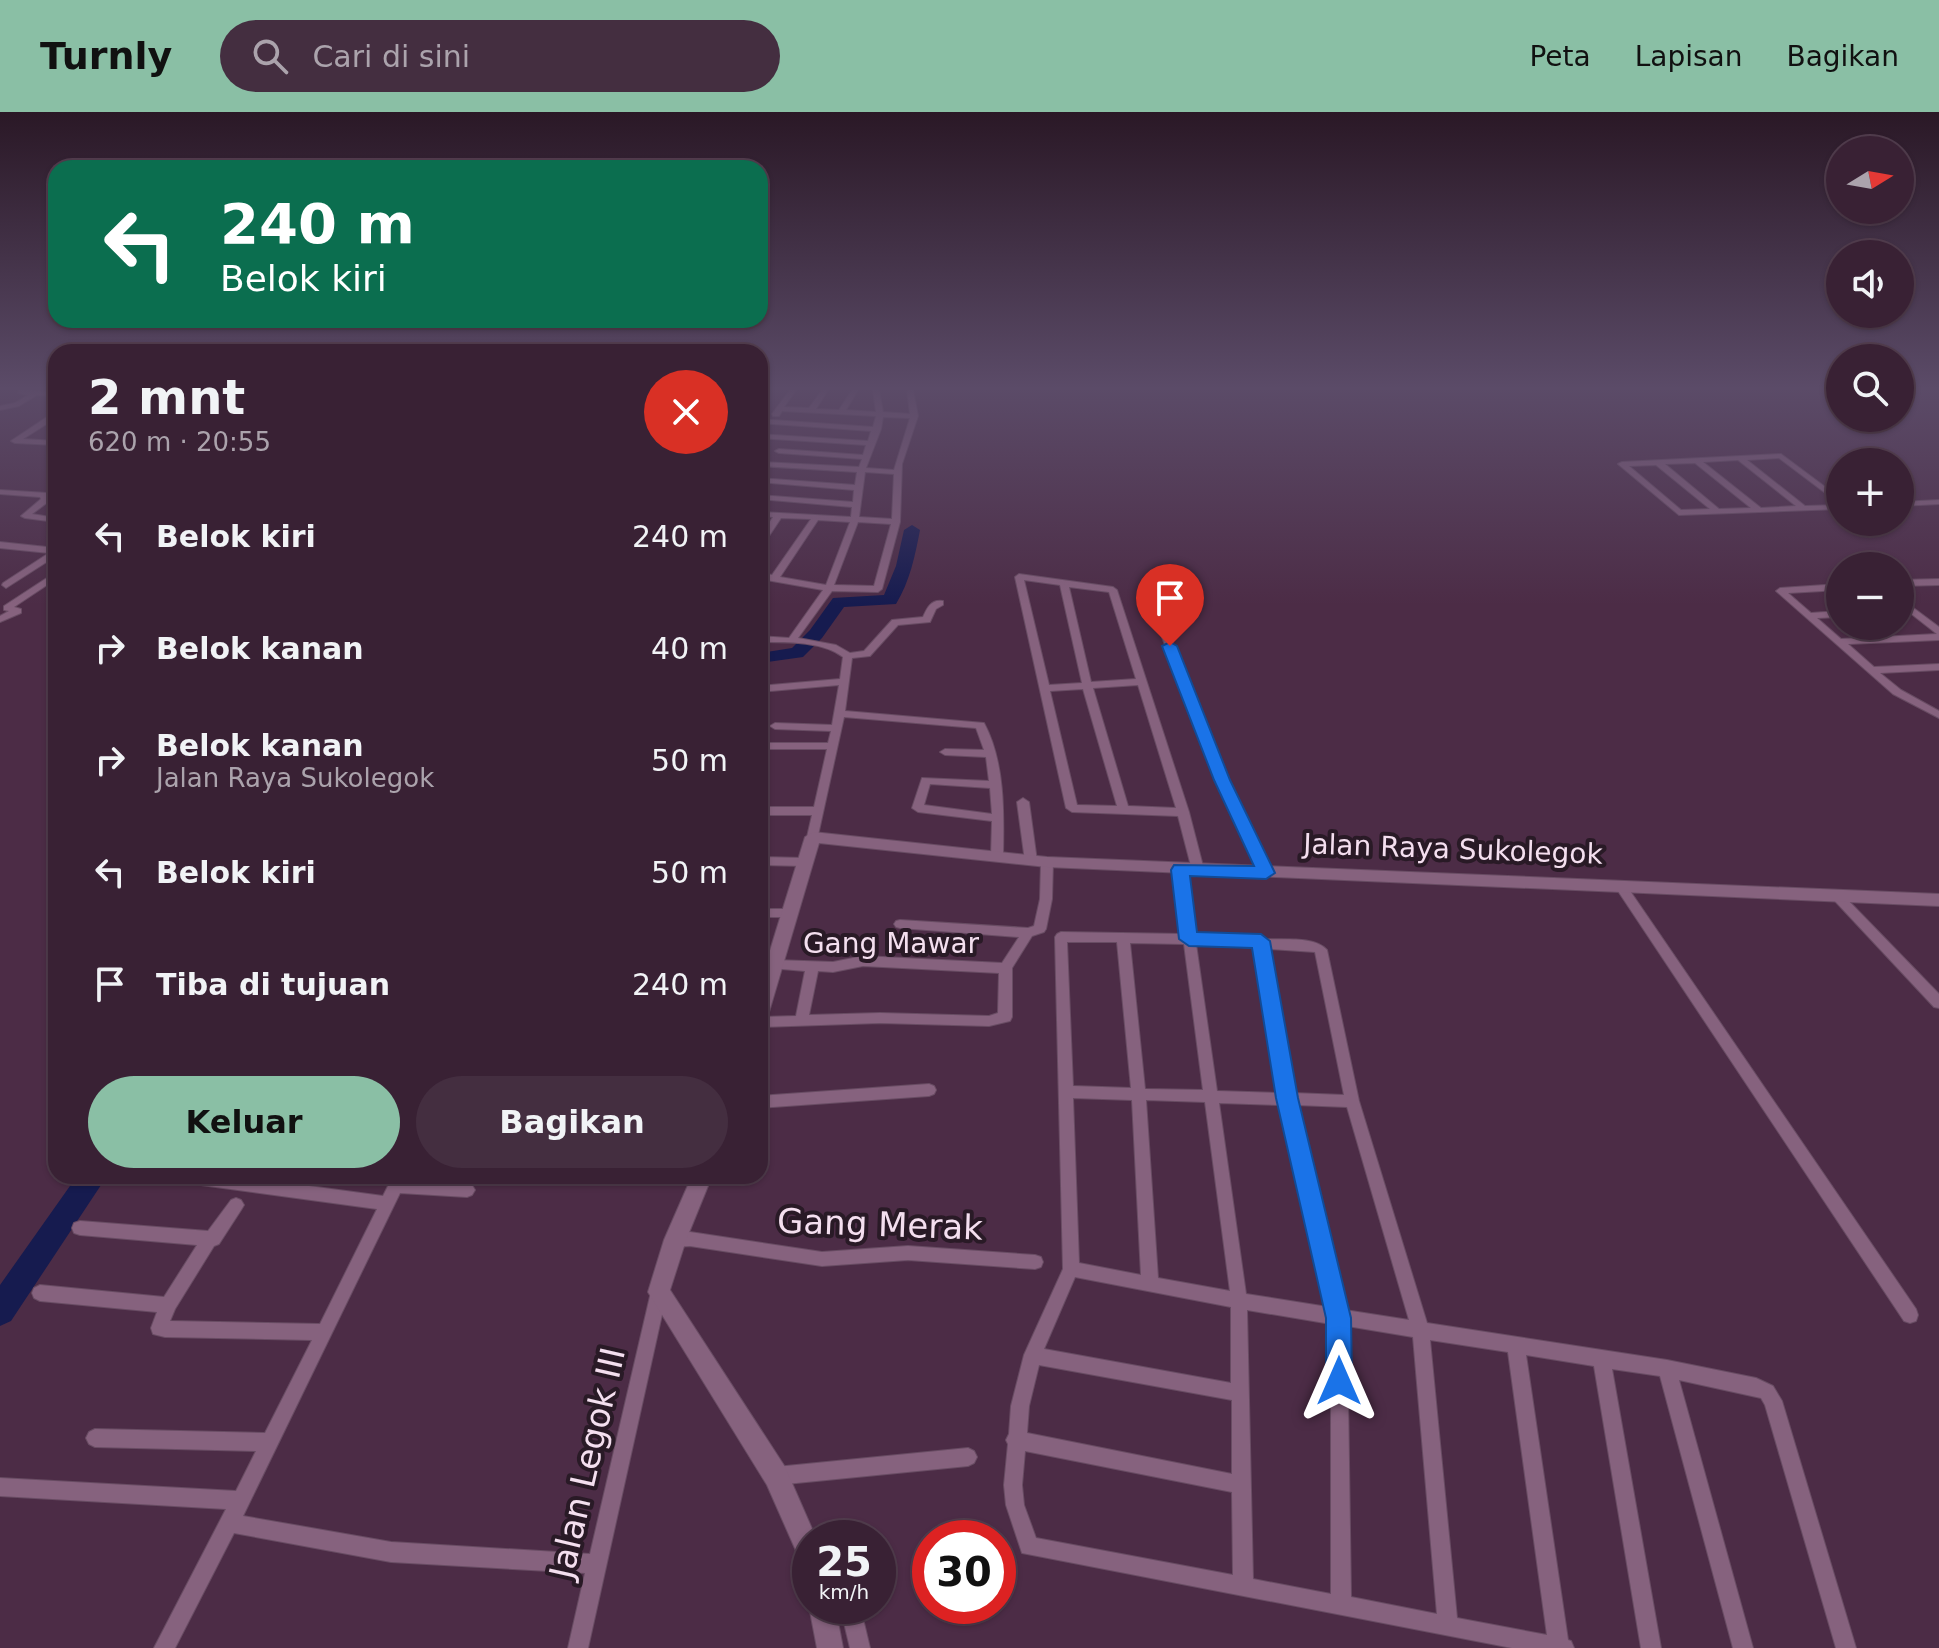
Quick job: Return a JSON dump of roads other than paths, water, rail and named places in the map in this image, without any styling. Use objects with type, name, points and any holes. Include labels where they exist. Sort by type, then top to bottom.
[{"type":"street","points":[[792,640],[829,588],[854,521],[864,462]]},
{"type":"street","points":[[768,577],[829,588],[877,590],[896,522],[897,472],[900,462]]},
{"type":"street","points":[[1658,462],[1718,512]]},
{"type":"street","points":[[1664,462],[1622,464],[1678,513],[1826,506]]},
{"type":"street","points":[[1698,462],[1760,511]]},
{"type":"street","points":[[1745,462],[1803,508]]},
{"type":"street","points":[[1788,462],[1826,493]]},
{"type":"street","points":[[768,464],[897,472]]},
{"type":"street","points":[[768,481],[858,488]]},
{"type":"street","points":[[0,492],[46,496],[25,516],[48,519]]},
{"type":"street","points":[[768,498],[857,505]]},
{"type":"street","points":[[1914,503],[1939,502]]},
{"type":"street","points":[[768,515],[896,522]]},
{"type":"street","points":[[768,531],[778,516]]},
{"type":"street","points":[[775,578],[815,519]]},
{"type":"street","points":[[0,545],[48,551]]},
{"type":"street","points":[[0,556],[15,546]]},
{"type":"street","points":[[6,585],[48,557]]},
{"type":"street","points":[[1183,812],[1072,808],[1018,578],[1113,590],[1183,812],[1198,870]]},
{"type":"street","points":[[0,619],[18,611],[7,608],[48,580]]},
{"type":"street","points":[[1064,582],[1087,685],[1124,811]]},
{"type":"street","points":[[1914,583],[1934,582],[1939,589]]},
{"type":"street","points":[[1826,588],[1780,591],[1902,696],[1939,715]]},
{"type":"street","points":[[1149,593],[1222,780],[1266,873]]},
{"type":"street","points":[[848,656],[867,654],[895,622],[927,620],[932,607],[940,603]]},
{"type":"street","points":[[1808,616],[1826,615]]},
{"type":"street","points":[[1914,616],[1939,634]]},
{"type":"street","points":[[1839,642],[1939,634]]},
{"type":"street","points":[[768,639],[803,642],[844,651],[848,656],[840,714],[813,837],[768,987]]},
{"type":"street","points":[[1873,670],[1939,667]]},
{"type":"street","points":[[768,688],[845,682]]},
{"type":"street","points":[[1043,688],[1142,682]]},
{"type":"street","points":[[1922,705],[1939,704]]},
{"type":"street","points":[[840,714],[977,724],[982,727],[993,785],[997,857]]},
{"type":"street","points":[[775,726],[837,728]]},
{"type":"street","points":[[768,746],[833,746]]},
{"type":"street","points":[[945,752],[989,754]]},
{"type":"street","points":[[993,785],[926,780],[918,808],[996,818]]},
{"type":"street","points":[[900,924],[1028,933],[1040,929],[1044,919],[1039,862],[1023,802]]},
{"type":"street","points":[[768,811],[819,811]]},
{"type":"street","name":"Jalan Raya Sukolegok","points":[[813,837],[1039,862],[1180,870],[1939,900]]},
{"type":"street","points":[[768,861],[804,862]]},
{"type":"street","points":[[1180,870],[1239,1301],[1243,1585]]},
{"type":"street","points":[[1622,888],[1910,1315]]},
{"type":"street","points":[[1838,897],[1939,1003]]},
{"type":"street","points":[[768,913],[790,913]]},
{"type":"street","points":[[768,1021],[997,1021],[1006,1013],[1006,968],[1028,933]]},
{"type":"street","points":[[1448,1625],[1421,1331],[1352,1101],[1321,950],[1261,941],[1064,936],[1060,940],[1071,1269],[1033,1355],[1015,1440],[1015,1505],[1029,1546],[1561,1648],[1516,1347]]},
{"type":"street","points":[[1123,938],[1139,1095],[1150,1282]]},
{"type":"street","points":[[1261,941],[1287,1098],[1339,1318],[1341,1604]]},
{"type":"street","name":"Gang Mawar","points":[[775,965],[833,967],[863,961],[1006,968]]},
{"type":"street","points":[[802,1019],[812,967]]},
{"type":"street","points":[[768,1101],[929,1090]]},
{"type":"street","points":[[1067,1092],[1352,1101]]},
{"type":"street","points":[[244,1184],[388,1204]]},
{"type":"street","points":[[164,1648],[241,1501],[398,1184]]},
{"type":"street","points":[[422,1184],[467,1190]]},
{"type":"street","points":[[699,1184],[675,1240],[659,1292],[776,1476],[796,1520]]},
{"type":"street","points":[[80,1228],[214,1239],[236,1205]]},
{"type":"street","points":[[210,1238],[168,1305],[159,1328],[323,1332]]},
{"type":"street","name":"Gang Merak","points":[[675,1240],[690,1239],[822,1259],[908,1253],[1035,1262]]},
{"type":"street","points":[[1071,1269],[1239,1301],[1667,1369],[1756,1387],[1771,1396],[1846,1648]]},
{"type":"street","name":"Jalan Legok III","points":[[578,1648],[659,1292]]},
{"type":"street","points":[[40,1293],[168,1305]]},
{"type":"street","points":[[1033,1355],[1241,1393]]},
{"type":"street","points":[[1602,1360],[1651,1648]]},
{"type":"street","points":[[1667,1369],[1743,1648]]},
{"type":"street","points":[[95,1438],[270,1442]]},
{"type":"street","points":[[1015,1440],[1242,1485]]},
{"type":"street","points":[[776,1476],[968,1457]]},
{"type":"street","points":[[0,1487],[241,1501]]},
{"type":"street","points":[[229,1523],[391,1552],[596,1564]]},
{"type":"street","points":[[825,1624],[830,1648]]},
{"type":"street","points":[[854,1624],[860,1648]]},
{"type":"waterway","points":[[768,657],[797,653],[816,634],[839,602],[890,600],[902,575],[912,530]]},
{"type":"waterway","points":[[0,1311],[87,1184]]}]
